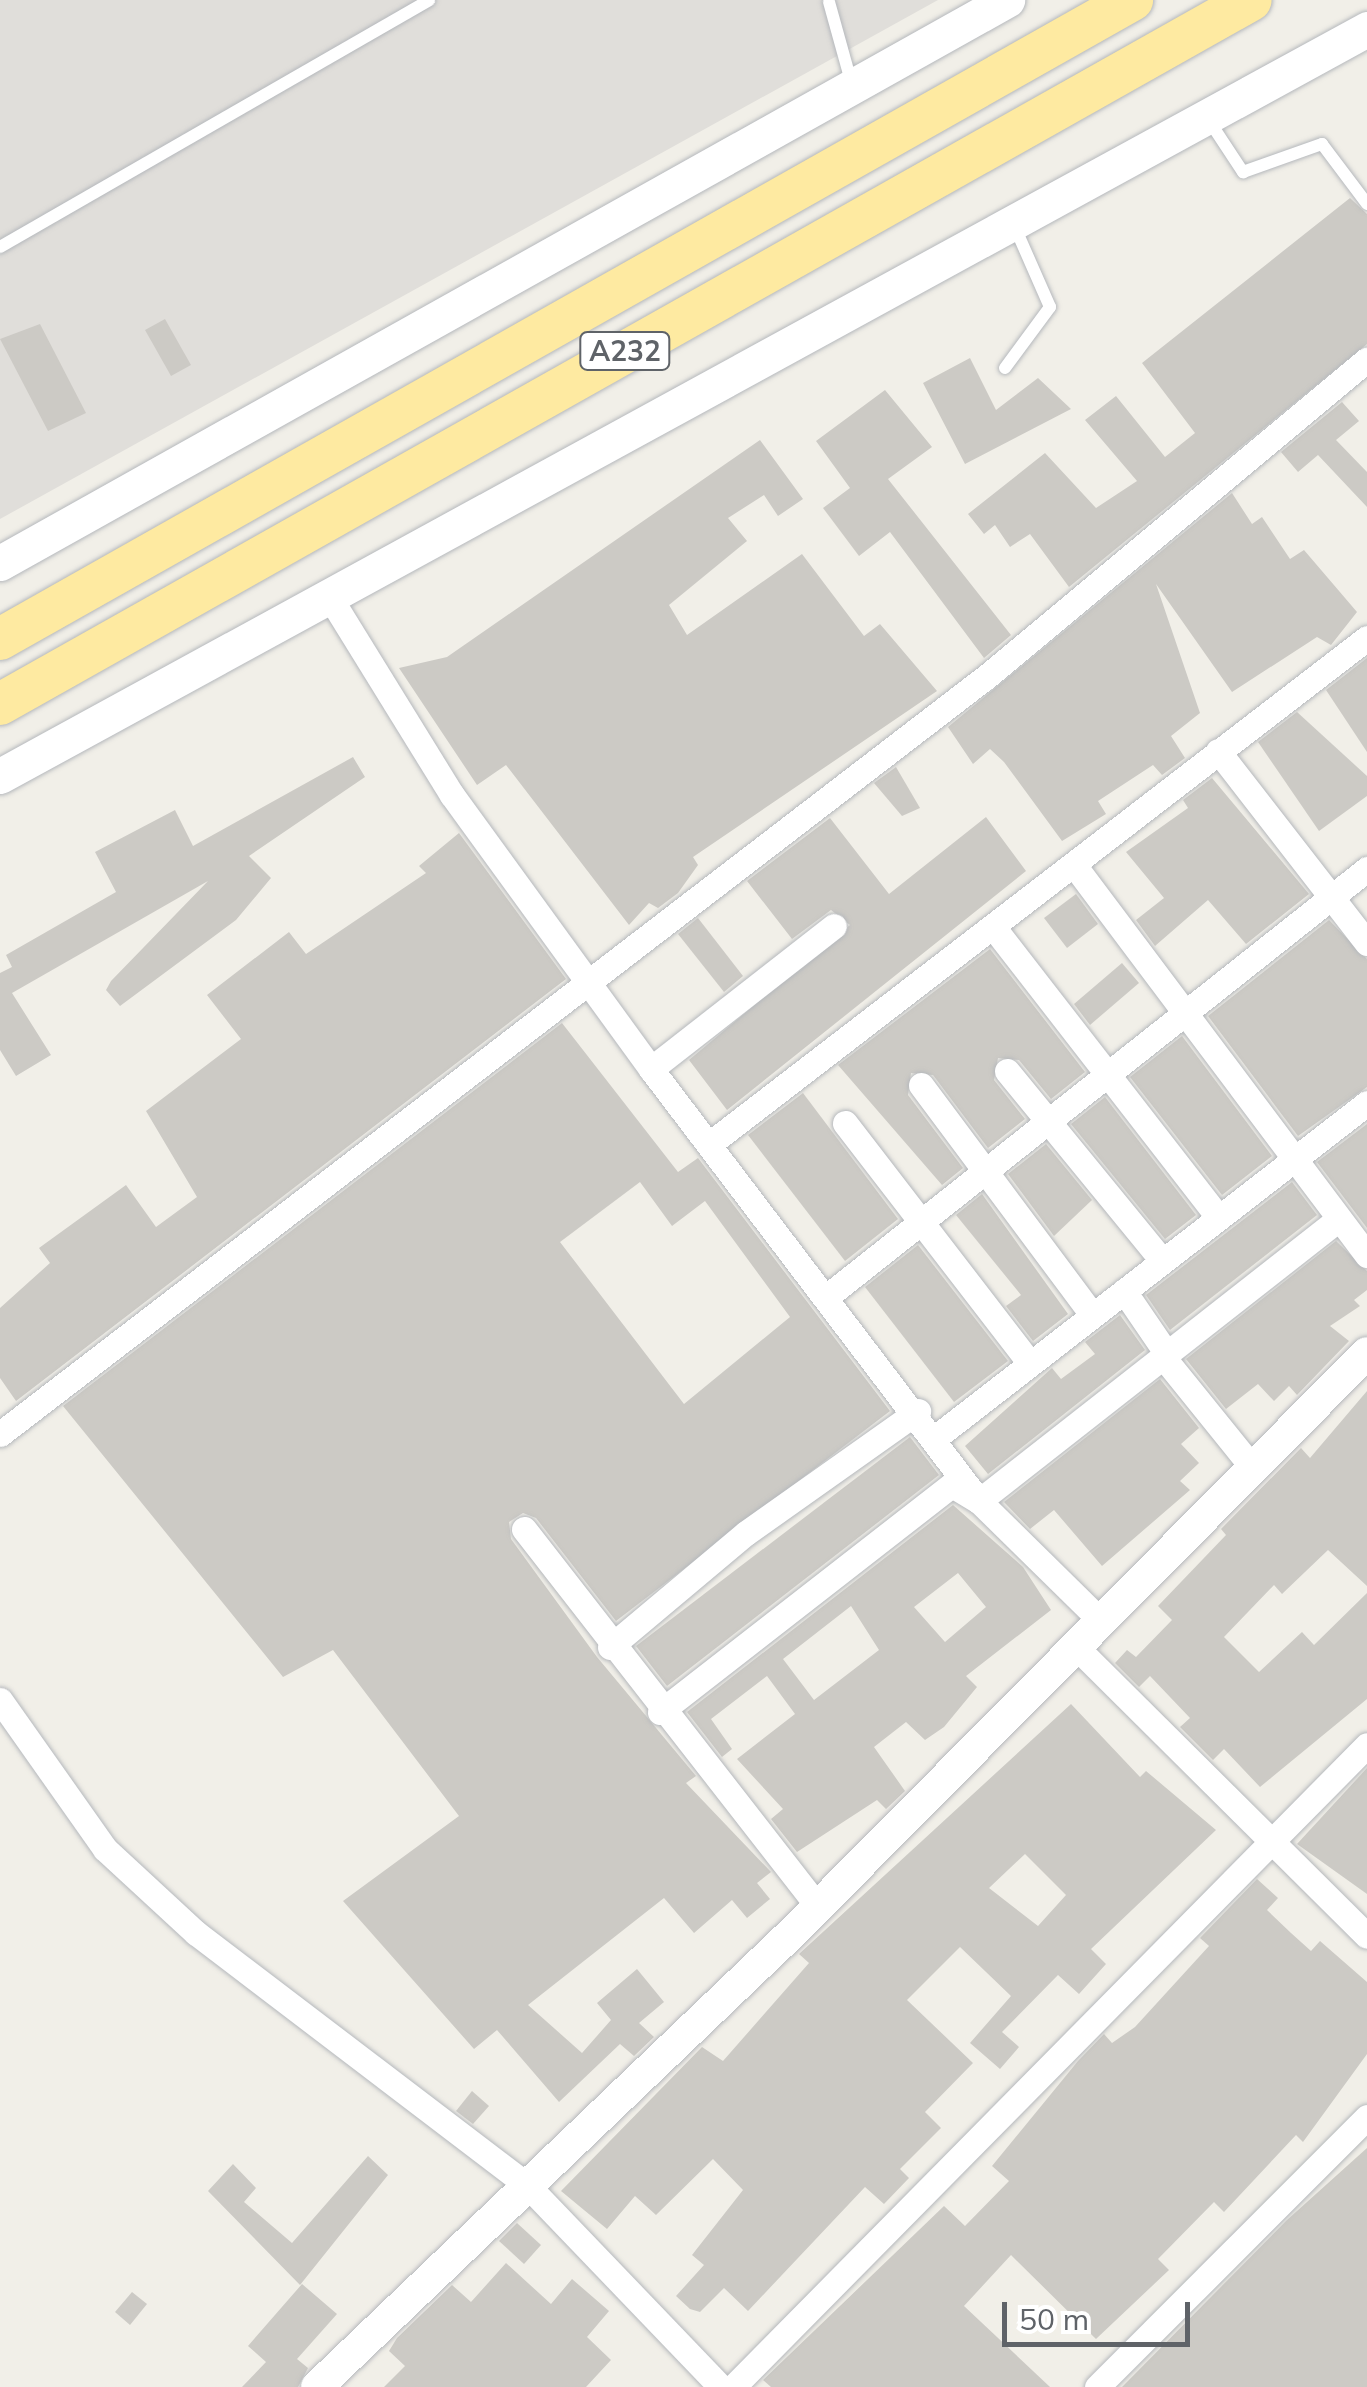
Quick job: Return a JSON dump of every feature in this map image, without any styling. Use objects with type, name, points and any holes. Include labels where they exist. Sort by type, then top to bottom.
[{"type":"highway","name":"A232","points":[[0,639],[1132,0]]},
{"type":"highway","name":"A232","points":[[0,704],[1251,0]]},
{"type":"main road","points":[[0,563],[997,2]]},
{"type":"main road","points":[[0,776],[1367,29]]},
{"type":"street","points":[[0,1434],[986,677],[1367,360]]},
{"type":"street","points":[[328,596],[452,795],[651,1069],[830,1294],[980,1501],[1098,1618]]},
{"type":"street","points":[[712,1142],[1367,638]]},
{"type":"street","points":[[1218,750],[1367,943]]},
{"type":"street","points":[[1074,865],[1294,1155],[1336,1221],[1367,1256]]},
{"type":"street","points":[[830,1294],[1109,1068],[1187,1012],[1367,869]]},
{"type":"street","points":[[651,1069],[834,926]]},
{"type":"street","points":[[994,928],[1109,1068],[1216,1214]]},
{"type":"street","points":[[1007,1070],[1161,1259]]},
{"type":"street","points":[[921,1084],[1091,1314]]},
{"type":"street","points":[[936,1437],[1216,1214],[1367,1102]]},
{"type":"street","points":[[845,1123],[924,1220],[1029,1362]]},
{"type":"street","points":[[980,1501],[1336,1221]]},
{"type":"street","points":[[1124,1290],[1166,1356],[1252,1466]]},
{"type":"street","points":[[318,2387],[402,2296],[528,2186],[818,1906],[1098,1618],[1367,1353]]},
{"type":"street","points":[[610,1647],[746,1533],[918,1411]]},
{"type":"street","points":[[660,1712],[952,1485],[980,1501]]},
{"type":"street","points":[[524,1529],[660,1712],[818,1906]]},
{"type":"street","points":[[1073,1644],[1367,1936]]},
{"type":"street","points":[[0,1700],[105,1849],[196,1932],[528,2186],[721,2387]]},
{"type":"street","points":[[732,2387],[1367,1745]]},
{"type":"street","points":[[1097,2387],[1367,2117]]},
{"type":"lane","points":[[0,246],[429,0]]},
{"type":"lane","points":[[829,2],[852,87]]},
{"type":"lane","points":[[1206,117],[1243,172],[1322,144],[1367,204]]},
{"type":"lane","points":[[1006,368],[1050,307],[1013,223]]},
{"type":"shaded area","points":[[0,0],[938,0],[0,519]]},
{"type":"building","points":[[1350,198],[1367,214],[1367,344],[1069,587],[1030,534],[1010,547],[995,525],[984,534],[968,514],[1045,453],[1096,508],[1137,481],[1085,420],[1116,396],[1165,457],[1195,433],[1142,363]]},
{"type":"building","points":[[165,319],[191,365],[171,376],[145,330]]},
{"type":"building","points":[[40,324],[86,413],[48,431],[0,339]]},
{"type":"building","points":[[970,358],[996,410],[1038,378],[1071,409],[965,464],[923,383]]},
{"type":"building","points":[[885,390],[932,447],[888,479],[1011,635],[984,658],[890,532],[859,556],[823,508],[850,488],[816,441]]},
{"type":"building","points":[[1342,402],[1359,421],[1336,440],[1367,472],[1367,507],[1318,455],[1298,472],[1281,452]]},
{"type":"building","points":[[760,440],[803,499],[778,516],[764,495],[728,518],[747,541],[669,605],[687,635],[802,554],[864,636],[880,624],[937,691],[693,857],[698,865],[678,893],[658,908],[649,903],[629,925],[506,765],[477,785],[399,668],[447,657]]},
{"type":"building","points":[[1232,493],[1252,524],[1262,517],[1290,559],[1304,550],[1357,612],[1331,645],[1317,637],[1232,692],[1156,584],[1200,713],[1171,736],[1185,758],[1162,775],[1153,765],[1098,801],[1106,814],[1062,841],[1004,762],[990,749],[973,764],[948,727]]},
{"type":"building","points":[[1367,658],[1367,752],[1326,690]]},
{"type":"building","points":[[1297,712],[1367,776],[1367,796],[1319,831],[1258,742]]},
{"type":"building","points":[[353,757],[365,777],[249,856],[271,878],[236,920],[120,1006],[106,990],[111,981],[208,881],[12,993],[51,1055],[16,1076],[0,1050],[0,973],[12,967],[6,955],[116,892],[95,852],[175,810],[193,846]]},
{"type":"building","points":[[896,767],[920,808],[902,816],[874,783]]},
{"type":"building","points":[[1212,778],[1309,894],[1246,944],[1208,900],[1155,946],[1136,920],[1164,898],[1126,852],[1188,808],[1183,800]]},
{"type":"building","points":[[986,817],[1026,871],[727,1110],[689,1060],[850,925],[831,910],[792,939],[747,881],[830,818],[889,894]]},
{"type":"building","points":[[459,833],[566,979],[16,1401],[0,1378],[0,1308],[50,1263],[39,1248],[126,1185],[156,1227],[197,1197],[146,1111],[241,1039],[207,995],[289,932],[306,954],[426,873],[419,866]]},
{"type":"building","points":[[1076,894],[1098,924],[1067,948],[1044,918]]},
{"type":"building","points":[[698,918],[743,976],[724,992],[678,934]]},
{"type":"building","points":[[1329,920],[1367,959],[1367,1087],[1298,1136],[1208,1016]]},
{"type":"building","points":[[990,949],[1085,1072],[1051,1099],[1019,1060],[998,1058],[994,1080],[1025,1119],[988,1148],[933,1075],[911,1073],[908,1095],[963,1168],[942,1185],[838,1065]]},
{"type":"building","points":[[1122,963],[1139,983],[1090,1025],[1074,1004]]},
{"type":"building","points":[[562,1023],[678,1172],[698,1158],[890,1411],[616,1621],[536,1518],[523,1513],[509,1522],[511,1539],[597,1657],[696,1776],[686,1783],[771,1872],[757,1883],[770,1899],[747,1918],[732,1900],[694,1933],[664,1898],[528,2005],[582,2053],[611,2020],[597,2003],[637,1969],[664,2002],[639,2023],[654,2037],[634,2056],[620,2044],[559,2102],[497,2030],[474,2049],[343,1901],[459,1816],[333,1650],[283,1677],[63,1406]],"holes":[[[640,1182],[672,1226],[705,1201],[790,1317],[684,1404],[560,1242]]]},
{"type":"building","points":[[1182,1036],[1272,1156],[1222,1195],[1130,1077]]},
{"type":"building","points":[[803,1093],[898,1219],[845,1261],[748,1135]]},
{"type":"building","points":[[1105,1097],[1196,1215],[1165,1239],[1071,1124]]},
{"type":"building","points":[[1367,1124],[1367,1228],[1317,1162]]},
{"type":"building","points":[[1046,1144],[1092,1200],[1054,1236],[1008,1174]]},
{"type":"building","points":[[1292,1182],[1317,1215],[1170,1330],[1146,1295]]},
{"type":"building","points":[[982,1194],[1068,1314],[1033,1341],[1006,1306],[1021,1295],[956,1215]]},
{"type":"building","points":[[1336,1241],[1367,1271],[1367,1290],[1354,1300],[1360,1306],[1330,1326],[1349,1341],[1297,1395],[1289,1386],[1274,1401],[1258,1384],[1226,1409],[1186,1359]]},
{"type":"building","points":[[918,1245],[1008,1361],[954,1402],[865,1287]]},
{"type":"building","points":[[1120,1315],[1145,1350],[988,1474],[965,1446],[1052,1368],[1061,1379],[1095,1354],[1085,1342]]},
{"type":"building","points":[[1160,1379],[1199,1428],[1181,1444],[1199,1463],[1180,1481],[1190,1490],[1102,1566],[1054,1510],[1030,1529],[1004,1502]]},
{"type":"building","points":[[1367,1391],[1367,1586],[1328,1550],[1282,1594],[1274,1585],[1224,1637],[1259,1672],[1302,1632],[1314,1645],[1367,1593],[1367,1699],[1260,1787],[1224,1749],[1213,1760],[1180,1727],[1190,1718],[1150,1676],[1139,1687],[1115,1663],[1127,1650],[1136,1657],[1172,1620],[1158,1606],[1226,1535],[1221,1529],[1301,1448],[1310,1458]]},
{"type":"building","points":[[910,1437],[939,1475],[667,1686],[636,1646]]},
{"type":"building","points":[[953,1505],[1023,1567],[1051,1610],[966,1676],[977,1687],[944,1727],[925,1740],[906,1722],[874,1747],[905,1791],[886,1809],[877,1800],[797,1852],[771,1819],[783,1809],[737,1759],[795,1714],[767,1676],[711,1719],[732,1749],[722,1757],[687,1712]],"holes":[[[958,1573],[986,1607],[945,1642],[914,1607]],[[851,1606],[879,1650],[814,1700],[783,1659]]]},
{"type":"building","points":[[1071,1704],[1140,1777],[1146,1771],[1216,1830],[1091,1949],[1106,1964],[1079,1994],[1058,1975],[1002,2032],[1019,2047],[1000,2069],[970,2043],[1011,1996],[960,1947],[907,2000],[973,2063],[925,2112],[941,2128],[900,2169],[909,2178],[884,2204],[865,2187],[748,2311],[724,2288],[700,2312],[690,2309],[676,2296],[704,2265],[692,2255],[743,2190],[713,2159],[656,2215],[635,2196],[607,2229],[561,2191],[702,2047],[723,2061],[809,1963],[799,1954]],"holes":[[[1025,1854],[1066,1895],[1038,1926],[989,1888]]]},
{"type":"building","points":[[1367,1768],[1367,1894],[1297,1844]]},
{"type":"building","points":[[1257,1879],[1278,1898],[1267,1910],[1291,1933],[1311,1951],[1320,1941],[1367,1982],[1367,2054],[1303,2142],[1296,2135],[1224,2212],[1214,2202],[1158,2259],[1169,2270],[1096,2339],[1011,2255],[964,2306],[1050,2387],[771,2387],[763,2380],[944,2206],[965,2226],[1009,2181],[992,2166],[1078,2061],[1104,2034],[1112,2043],[1135,2027],[1209,1946],[1200,1938]]},
{"type":"building","points":[[472,2091],[489,2106],[473,2124],[456,2111]]},
{"type":"building","points":[[1367,2148],[1367,2387],[1122,2387],[1287,2220]]},
{"type":"building","points":[[368,2156],[388,2175],[300,2285],[208,2191],[233,2164],[256,2188],[244,2202],[292,2243]]},
{"type":"building","points":[[517,2223],[541,2245],[524,2264],[499,2241]]},
{"type":"building","points":[[506,2263],[551,2304],[572,2279],[609,2311],[587,2337],[611,2360],[586,2387],[384,2387],[405,2366],[389,2351],[397,2338],[452,2285],[471,2302]]},
{"type":"building","points":[[302,2284],[337,2314],[297,2359],[308,2368],[298,2387],[242,2387],[266,2362],[248,2346]]},
{"type":"building","points":[[132,2292],[147,2304],[130,2325],[115,2312]]}]
